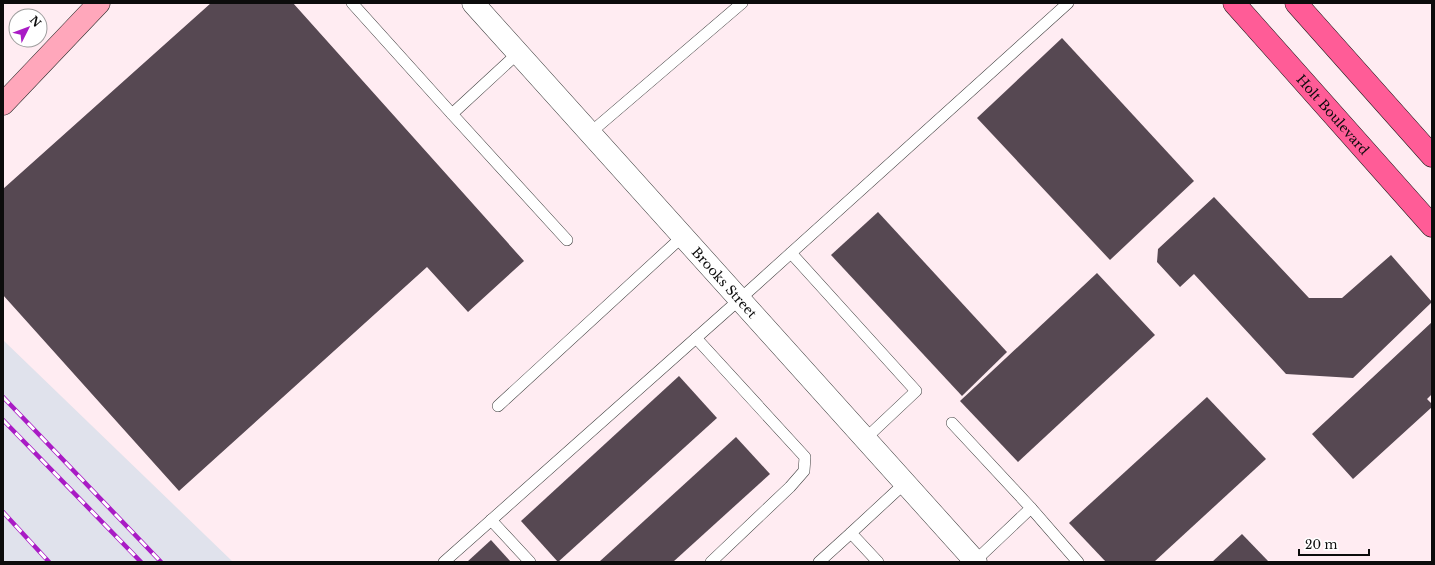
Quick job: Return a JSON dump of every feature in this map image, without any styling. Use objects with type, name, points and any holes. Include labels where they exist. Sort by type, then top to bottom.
[{"type":"main road","points":[[3,104],[99,3]]},
{"type":"main road","name":"Holt Boulevard","points":[[1234,3],[1432,226]]},
{"type":"main road","points":[[1296,3],[1432,156]]},
{"type":"street","name":"Brooks Street","points":[[473,3],[975,562]]},
{"type":"lane","points":[[352,3],[567,240]]},
{"type":"lane","points":[[590,134],[742,3]]},
{"type":"lane","points":[[444,562],[740,299],[1068,3]]},
{"type":"lane","points":[[452,114],[518,53]]},
{"type":"lane","points":[[498,406],[683,236]]},
{"type":"lane","points":[[790,253],[916,391],[865,439]]},
{"type":"lane","points":[[696,338],[804,457],[804,471],[711,562]]},
{"type":"lane","points":[[952,423],[1031,508],[1078,562]]},
{"type":"lane","points":[[819,562],[905,483]]},
{"type":"lane","points":[[975,562],[1031,508]]},
{"type":"lane","points":[[492,520],[530,562]]},
{"type":"lane","points":[[851,533],[878,562]]},
{"type":"shaded area","points":[[3,340],[233,562],[3,562]]},
{"type":"building","points":[[211,3],[293,3],[524,261],[468,312],[427,267],[179,491],[3,295],[3,189]]},
{"type":"building","points":[[1062,38],[1194,181],[1110,260],[977,118]]},
{"type":"building","points":[[1214,197],[1309,298],[1342,298],[1391,255],[1432,302],[1353,378],[1286,374],[1194,274],[1180,287],[1157,262],[1158,249]]},
{"type":"building","points":[[878,212],[1007,352],[962,396],[831,255]]},
{"type":"building","points":[[1097,273],[1155,335],[1018,462],[960,401]]},
{"type":"building","points":[[1432,322],[1432,394],[1427,399],[1432,404],[1432,407],[1353,479],[1312,434]]},
{"type":"building","points":[[679,376],[717,418],[558,562],[521,521]]},
{"type":"building","points":[[1207,397],[1266,459],[1154,562],[1106,562],[1069,523]]},
{"type":"building","points":[[736,437],[770,474],[673,562],[599,562]]},
{"type":"building","points":[[1242,534],[1269,562],[1212,562]]},
{"type":"building","points":[[491,540],[511,562],[467,562]]},
{"type":"railway","points":[[3,397],[161,562]]},
{"type":"railway","points":[[3,420],[141,562]]},
{"type":"railway","points":[[3,512],[49,562]]}]
